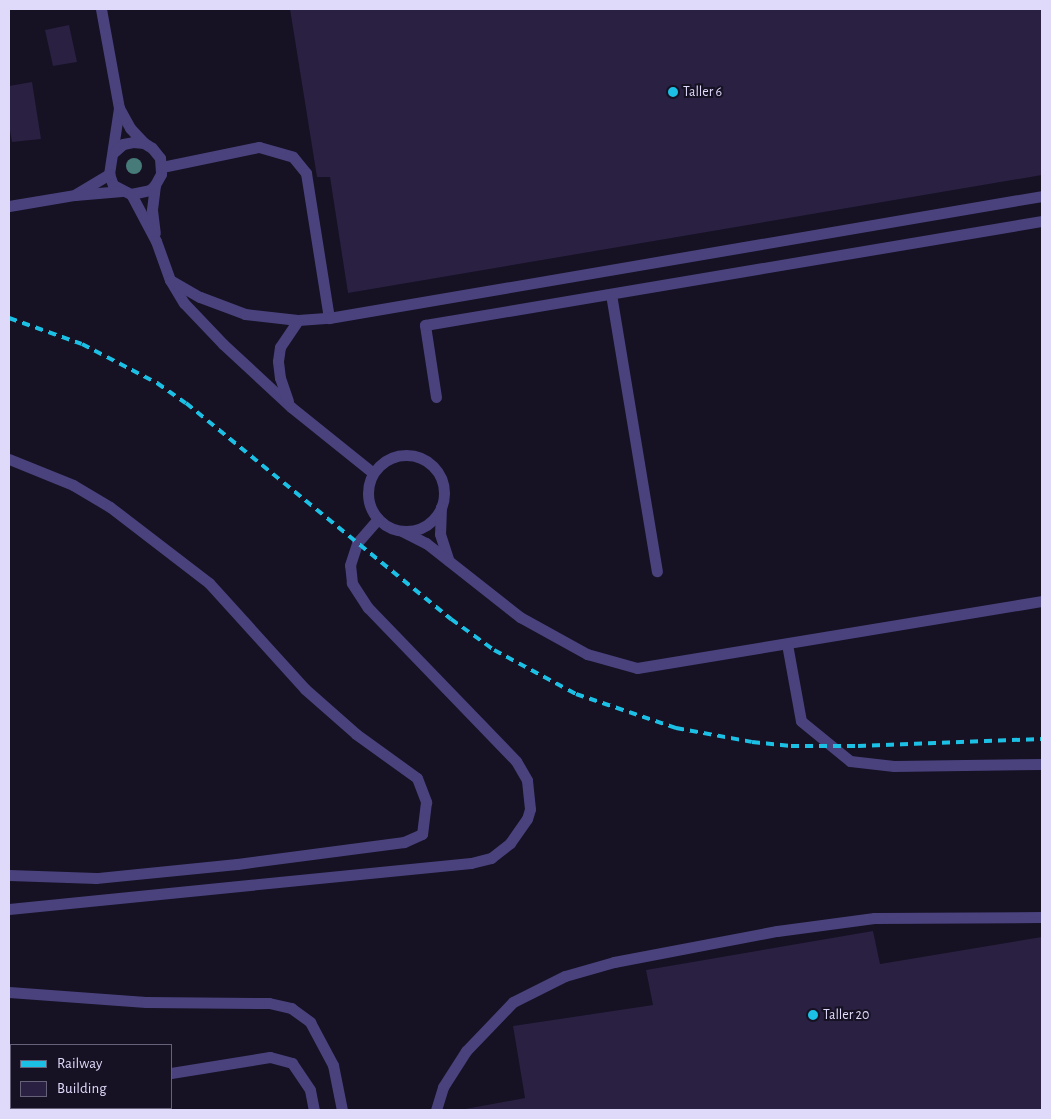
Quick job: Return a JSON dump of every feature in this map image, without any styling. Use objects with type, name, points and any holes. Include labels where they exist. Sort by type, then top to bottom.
[{"type":"lane","points":[[101,9],[119,108],[114,152]]},
{"type":"lane","points":[[119,108],[130,128],[160,158],[162,167],[155,186],[152,210],[156,241]]},
{"type":"lane","points":[[144,143],[133,142],[123,144],[114,152],[109,161],[109,174],[114,185],[126,193],[156,241],[170,280],[184,303],[291,407],[373,473]]},
{"type":"lane","points":[[162,167],[259,147],[293,158],[306,174],[329,318]]},
{"type":"lane","points":[[75,195],[109,174]]},
{"type":"lane","points":[[9,206],[75,195],[140,193],[155,186]]},
{"type":"lane","points":[[170,280],[200,297],[224,307],[266,318],[298,320],[329,318],[1042,196]]},
{"type":"lane","points":[[436,397],[425,326],[1042,221]]},
{"type":"lane","points":[[611,294],[657,571]]},
{"type":"lane","points":[[291,407],[283,390],[278,361],[280,347],[298,320]]},
{"type":"lane","points":[[449,561],[440,534],[441,507],[444,495],[442,482],[437,471],[428,462],[417,456],[404,455],[392,457],[381,464],[373,473],[369,484],[368,497],[371,509],[378,518],[389,527],[402,530],[426,543],[520,617],[587,654],[637,668],[1042,601]]},
{"type":"lane","points":[[9,459],[73,484],[110,507],[209,583],[305,689],[356,734],[417,778],[426,802],[422,834],[404,842],[237,864],[96,878],[9,876]]},
{"type":"lane","points":[[402,530],[418,529],[432,520],[441,507]]},
{"type":"lane","points":[[9,909],[470,863],[491,858],[510,843],[527,819],[530,809],[527,780],[516,761],[368,608],[352,583],[350,565],[357,543],[378,518]]},
{"type":"lane","points":[[788,644],[801,721],[850,761],[894,766],[1042,764]]},
{"type":"lane","points":[[436,1110],[443,1087],[466,1051],[513,1002],[565,976],[614,962],[768,933],[874,918],[1042,917]]},
{"type":"lane","points":[[9,992],[146,1002],[269,1003],[291,1008],[310,1022],[333,1065],[342,1110]]},
{"type":"lane","points":[[172,1073],[270,1057],[292,1063],[310,1090],[314,1110]]},
{"type":"building","name":"Taller 6","points":[[290,9],[1042,9],[1042,175],[348,293],[330,177],[317,177]]},
{"type":"building","points":[[69,25],[77,62],[53,66],[45,30]]},
{"type":"building","points":[[32,82],[41,139],[12,142],[9,125],[9,86]]},
{"type":"building","name":"Taller 20","points":[[873,931],[880,964],[1042,937],[1042,1110],[460,1110],[525,1098],[513,1026],[653,1005],[646,970]]},
{"type":"railway","points":[[9,318],[82,344],[157,383],[186,403],[451,619],[494,650],[576,694],[676,728],[752,742],[791,746],[858,746],[1042,739]]},
{"type":"place","name":"Taller 6","points":[[673,92]]},
{"type":"place","name":"Taller 20","points":[[813,1015]]}]
